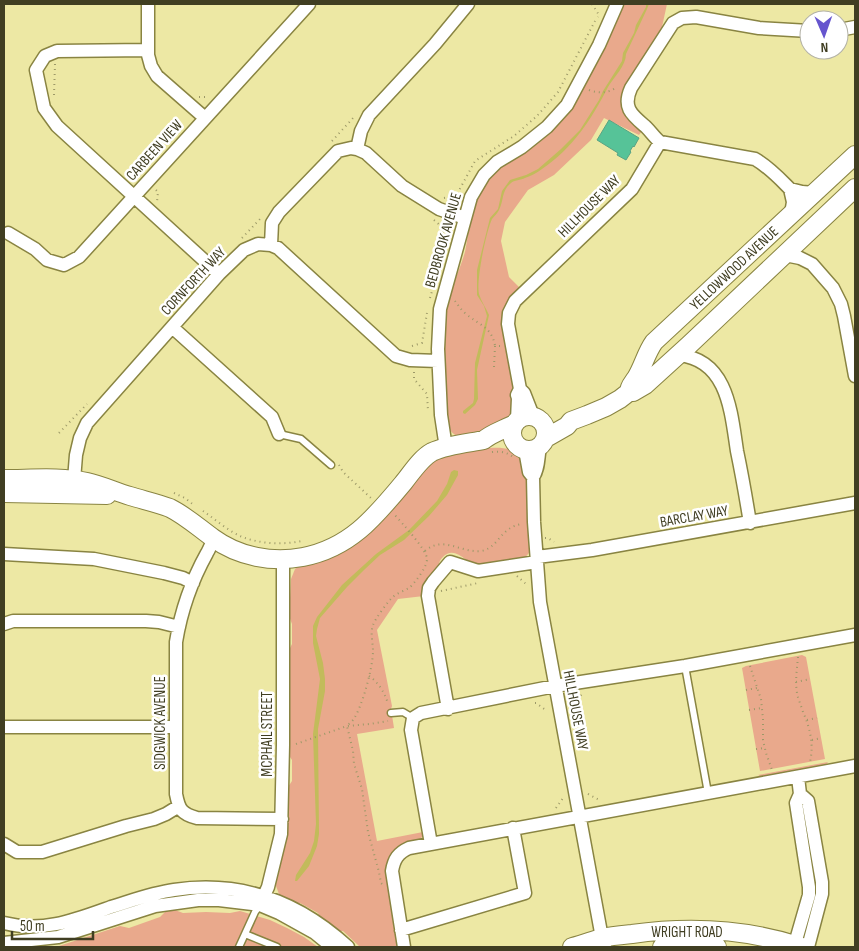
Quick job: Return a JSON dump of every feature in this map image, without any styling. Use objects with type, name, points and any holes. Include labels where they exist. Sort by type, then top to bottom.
[{"type":"street","points":[[148,4],[148,50],[151,66],[157,76],[205,118]]},
{"type":"street","name":"CARBEEN VIEW","points":[[8,233],[35,249],[47,260],[64,265],[79,257],[309,4]]},
{"type":"street","points":[[357,149],[361,131],[369,115],[468,4]]},
{"type":"street","name":"BEDBROOK AVENUE","points":[[446,448],[441,415],[438,361],[440,309],[471,197],[484,175],[497,162],[522,147],[547,127],[567,105],[600,45],[617,4]]},
{"type":"street","points":[[799,30],[758,28],[696,17],[682,18],[673,23],[631,88],[628,107],[632,115],[648,128],[660,142],[755,160],[764,164],[790,189],[814,193]]},
{"type":"street","points":[[148,50],[55,51],[45,56],[36,70],[44,108],[57,126],[219,274]]},
{"type":"street","name":"HILLHOUSE WAY","points":[[603,943],[540,602],[533,477],[537,472],[538,457],[528,436],[517,395],[520,389],[508,324],[509,313],[515,301],[632,189],[660,142]]},
{"type":"street","points":[[438,361],[410,360],[396,356],[278,248],[271,245],[272,223],[279,212],[338,151],[351,148],[366,153],[402,186],[439,209],[465,218]]},
{"type":"street","name":"YELLOWWOOD AVENUE","points":[[629,392],[629,388],[640,371],[647,353],[654,342],[855,154]]},
{"type":"street","name":"YELLOWWOOD AVENUE","points":[[4,479],[88,482],[168,508],[187,518],[229,548],[261,558],[282,552],[304,557],[323,552],[336,546],[366,525],[425,457],[433,452],[446,448],[485,446],[490,443],[528,436],[552,423],[565,419],[571,421],[587,415],[645,385],[855,188]]},
{"type":"street","points":[[790,189],[793,202],[791,214]]},
{"type":"street","points":[[806,235],[806,248],[812,264]]},
{"type":"street","name":"CORNFORTH WAY","points":[[74,480],[76,455],[80,438],[87,423],[219,274],[244,250],[258,244],[271,245]]},
{"type":"street","points":[[785,255],[800,258],[812,264],[838,296],[844,316],[855,376]]},
{"type":"street","points":[[742,260],[760,278]]},
{"type":"street","points":[[172,327],[272,418],[279,434]]},
{"type":"street","points":[[700,335],[698,344],[705,363],[718,380],[728,400],[750,522]]},
{"type":"street","points":[[679,355],[693,357],[705,363]]},
{"type":"street","name":"YELLOWWOOD AVENUE","points":[[4,493],[127,496]]},
{"type":"street","name":"BARCLAY WAY","points":[[428,592],[432,582],[450,562],[478,571],[855,503]]},
{"type":"street","name":"SIDGWICK AVENUE","points":[[179,806],[176,794],[176,642],[193,583],[214,539]]},
{"type":"street","name":"MCPHAIL STREET","points":[[263,901],[280,843],[282,819],[282,552]]},
{"type":"street","points":[[4,554],[94,559],[164,573],[193,583]]},
{"type":"street","points":[[428,592],[448,709]]},
{"type":"street","points":[[4,624],[13,621],[146,621],[160,622],[179,627]]},
{"type":"street","points":[[430,844],[411,730],[413,718],[422,713],[556,686],[685,666],[855,635]]},
{"type":"street","points":[[4,727],[176,727]]},
{"type":"street","points":[[404,947],[392,871],[397,856],[409,848],[855,766]]},
{"type":"street","points":[[798,777],[800,794],[796,803],[810,887],[800,947]]},
{"type":"street","points":[[4,844],[17,852],[42,852],[154,819],[179,806],[188,815],[197,818],[282,819]]},
{"type":"street","points":[[401,930],[525,893],[513,828]]},
{"type":"street","points":[[4,922],[20,926],[48,926],[66,923],[158,893],[189,889],[221,888],[242,890],[263,901],[279,913],[315,933],[332,947]]},
{"type":"street","points":[[4,943],[58,937],[146,909],[176,902],[219,900],[284,903],[326,928],[348,947]]},
{"type":"street","name":"WRIGHT ROAD","points":[[572,947],[603,943],[656,930],[677,929],[715,930],[751,935],[800,947]]},
{"type":"street","name":"WRIGHT ROAD","points":[[662,947],[717,947]]},
{"type":"lane","points":[[279,434],[301,439],[330,464]]},
{"type":"lane","points":[[685,666],[708,793]]},
{"type":"lane","points":[[390,714],[403,712],[413,718]]},
{"type":"lane","points":[[239,947],[255,912],[263,901]]},
{"type":"lane","points":[[245,934],[277,947]]},
{"type":"path","points":[[54,101],[55,51]]},
{"type":"path","points":[[589,90],[603,93],[617,87]]},
{"type":"path","points":[[196,97],[213,97]]},
{"type":"path","points":[[147,182],[158,192],[157,203]]},
{"type":"path","points":[[240,240],[273,205],[279,212]]},
{"type":"path","points":[[211,253],[227,253]]},
{"type":"path","points":[[455,301],[467,315],[488,330],[496,346]]},
{"type":"path","points":[[414,360],[414,379],[427,394],[428,412]]},
{"type":"path","points":[[485,446],[510,454],[528,436]]},
{"type":"path","points":[[330,464],[332,458],[343,472],[372,499]]},
{"type":"path","points":[[347,726],[353,720],[360,706],[369,676],[372,659],[372,628],[374,623],[392,598],[415,582],[427,559],[425,551],[392,512]]},
{"type":"path","points":[[425,551],[430,547],[442,544],[475,551],[488,549],[507,529],[524,524]]},
{"type":"path","points":[[535,539],[548,538],[554,542]]},
{"type":"path","points":[[282,552],[307,540]]},
{"type":"path","points":[[516,576],[528,586],[539,584]]},
{"type":"path","points":[[428,592],[481,583]]},
{"type":"path","points":[[798,655],[796,682],[798,697],[812,740],[810,764]]},
{"type":"path","points":[[749,664],[762,708],[765,748],[772,771]]},
{"type":"path","points":[[296,744],[347,726],[370,724],[390,714],[381,688],[369,676]]},
{"type":"path","points":[[796,682],[810,679]]},
{"type":"path","points":[[536,703],[548,711],[572,708],[582,696],[579,683]]},
{"type":"path","points":[[746,690],[757,688]]},
{"type":"path","points":[[749,710],[762,708]]},
{"type":"path","points":[[806,720],[817,718]]},
{"type":"path","points":[[347,726],[354,764],[362,789],[368,832],[379,872],[380,883],[387,885]]},
{"type":"path","points":[[812,740],[821,738]]},
{"type":"path","points":[[756,749],[765,748]]},
{"type":"shaded area","points":[[625,4],[667,4],[662,27],[623,92],[625,113],[631,122],[642,131],[639,135],[604,118],[591,140],[554,175],[528,190],[505,222],[501,241],[509,277],[521,289],[507,305],[515,388],[515,413],[507,425],[459,437],[450,430],[446,410],[445,319],[450,295],[465,252],[470,222],[476,202],[489,177],[542,140],[573,108]]},
{"type":"shaded area","points":[[646,4],[649,4],[622,67],[580,132],[572,143],[553,161],[529,176],[511,183],[504,193],[499,210],[492,219],[484,245],[478,287],[479,294],[489,315],[477,370],[478,399],[475,405],[465,414],[463,411],[473,403],[474,399],[475,363],[487,316],[484,306],[477,295],[477,270],[490,218],[498,209],[502,191],[510,180],[538,169],[580,130],[622,61],[623,53]]},
{"type":"shaded area","points":[[485,448],[509,449],[520,460],[527,483],[532,548],[523,558],[482,567],[474,565],[456,554],[447,554],[440,561],[437,575],[424,596],[398,599],[377,630],[392,706],[394,728],[357,734],[377,841],[423,832],[423,836],[392,855],[387,862],[386,874],[400,947],[360,947],[343,931],[336,931],[321,919],[318,913],[300,903],[284,899],[279,894],[276,886],[276,879],[285,846],[288,787],[292,781],[292,760],[288,754],[289,650],[292,644],[292,624],[289,616],[291,579],[295,569],[302,564],[316,560],[423,467],[440,455]]},
{"type":"shaded area","points":[[454,470],[458,471],[458,475],[447,495],[429,516],[404,540],[380,555],[347,587],[320,618],[316,636],[323,663],[325,691],[318,729],[319,834],[317,846],[309,866],[295,881],[296,875],[310,853],[316,824],[313,734],[320,679],[313,643],[313,626],[317,617],[342,585],[376,554],[409,530],[437,501],[447,484],[451,472]]},
{"type":"shaded area","points":[[802,655],[806,657],[825,759],[760,771],[742,668]]},
{"type":"shaded area","points":[[828,762],[824,767],[764,778],[758,775]]},
{"type":"shaded area","points":[[175,910],[183,913],[230,913],[240,911],[270,920],[304,937],[318,947],[49,947],[59,946],[120,926],[129,928],[160,917],[165,912]]},
{"type":"building","points":[[609,120],[639,138],[626,160],[597,140]]}]
